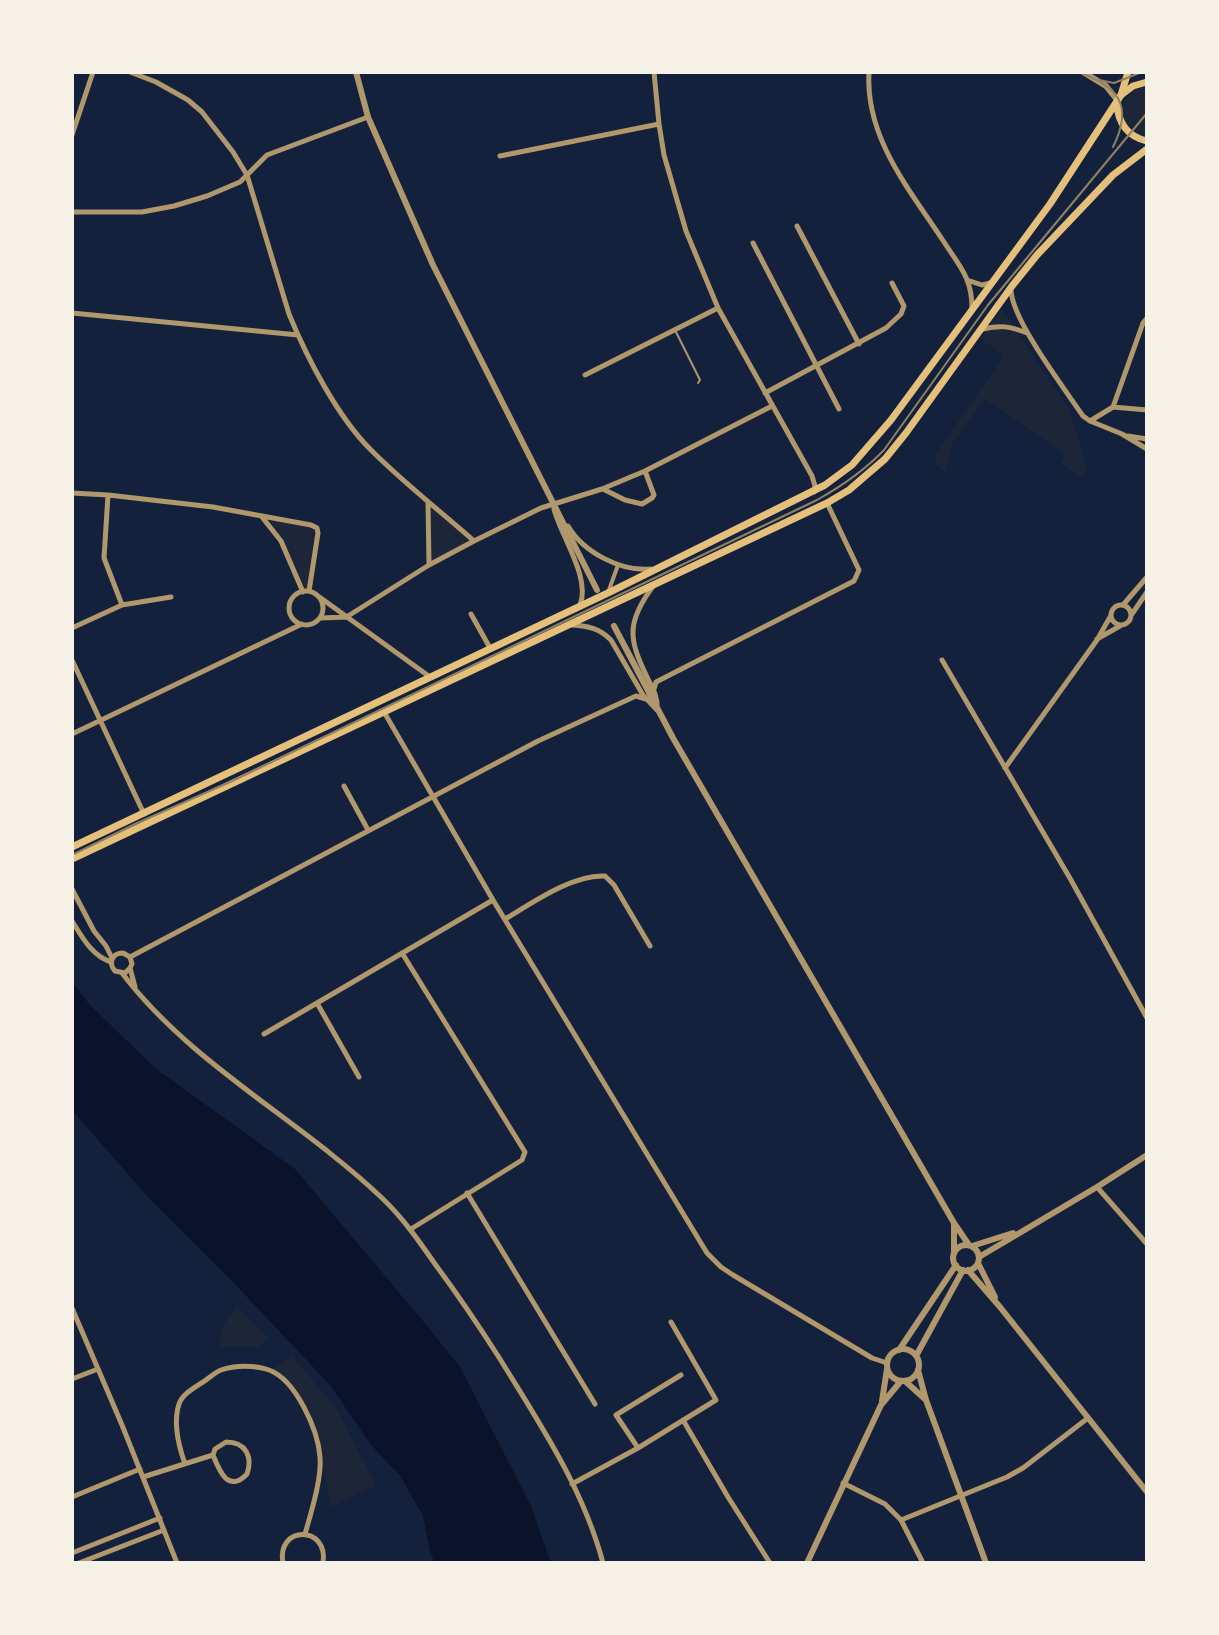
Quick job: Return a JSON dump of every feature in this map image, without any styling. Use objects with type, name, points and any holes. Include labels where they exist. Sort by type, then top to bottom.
[{"type":"main road","points":[[1128,72],[1119,99],[1119,117],[1134,137],[1147,141]]},
{"type":"main road","points":[[72,847],[578,607],[825,485],[852,465],[877,437],[1050,204],[1119,99],[1129,88],[1147,82]]},
{"type":"main road","points":[[72,859],[849,490],[885,459],[906,433],[1037,255],[1103,185],[1147,149]]},
{"type":"street","points":[[72,135],[93,72]]},
{"type":"street","points":[[130,72],[188,100],[202,112],[233,152],[247,175],[289,314],[325,387],[370,450],[474,541]]},
{"type":"street","points":[[356,72],[368,117],[433,265],[597,590]]},
{"type":"street","points":[[654,72],[664,155],[686,231],[718,308],[812,476],[814,492]]},
{"type":"street","points":[[869,72],[870,104],[880,139],[893,164],[969,280],[977,285],[991,283]]},
{"type":"street","points":[[1083,72],[1106,86],[1119,99]]},
{"type":"street","points":[[72,212],[125,213],[158,209],[217,193],[240,182],[267,155],[368,117]]},
{"type":"street","points":[[500,156],[659,124]]},
{"type":"street","points":[[797,226],[859,344]]},
{"type":"street","points":[[753,243],[839,409]]},
{"type":"street","points":[[969,280],[972,308]]},
{"type":"street","points":[[765,393],[886,328],[901,314],[904,306],[892,283]]},
{"type":"street","points":[[1012,286],[1013,302],[1028,333],[1083,416],[1147,449]]},
{"type":"street","points":[[585,375],[718,308]]},
{"type":"street","points":[[72,313],[298,335]]},
{"type":"street","points":[[1113,407],[1147,318]]},
{"type":"street","points":[[979,330],[1008,326],[1028,333]]},
{"type":"street","points":[[319,618],[348,616],[474,541],[553,504],[602,489],[645,471],[772,406]]},
{"type":"street","points":[[1090,421],[1113,407],[1147,410]]},
{"type":"street","points":[[1122,434],[1147,439]]},
{"type":"street","points":[[602,489],[642,504],[654,495],[645,471]]},
{"type":"street","points":[[812,476],[825,485]]},
{"type":"street","points":[[72,493],[213,507],[311,525],[317,528],[318,533],[306,592]]},
{"type":"street","points":[[108,495],[104,558],[122,605]]},
{"type":"street","points":[[428,501],[429,565]]},
{"type":"street","points":[[561,513],[566,501]]},
{"type":"street","points":[[654,689],[656,682],[854,581],[859,570],[827,503]]},
{"type":"street","points":[[553,504],[576,537],[603,557],[641,570],[656,569]]},
{"type":"street","points":[[553,504],[581,579],[583,597],[578,607]]},
{"type":"street","points":[[261,517],[281,541],[306,592]]},
{"type":"street","points":[[609,590],[619,563]]},
{"type":"street","points":[[1005,768],[1097,640],[1113,608],[1123,605],[1147,577]]},
{"type":"street","points":[[655,583],[637,610],[633,632],[636,654],[654,689],[657,710]]},
{"type":"street","points":[[302,624],[292,618],[289,609],[294,596],[306,592],[318,596],[348,616],[430,677]]},
{"type":"street","points":[[1097,640],[1127,624],[1147,592]]},
{"type":"street","points":[[72,734],[302,624],[311,624],[319,618],[323,609],[318,596]]},
{"type":"street","points":[[72,628],[122,605],[171,597]]},
{"type":"street","points":[[1123,605],[1129,608],[1131,615]]},
{"type":"street","points":[[471,614],[490,648]]},
{"type":"street","points":[[1110,617],[1120,626]]},
{"type":"street","points":[[567,625],[594,628],[605,634],[646,699],[657,710]]},
{"type":"street","points":[[614,626],[657,710],[826,1005],[954,1223],[977,1251],[978,1260],[1000,1307]]},
{"type":"street","points":[[72,660],[144,814]]},
{"type":"street","points":[[942,660],[1071,880],[1147,1018]]},
{"type":"street","points":[[634,697],[639,687]]},
{"type":"street","points":[[130,957],[538,741],[634,697],[646,699]]},
{"type":"street","points":[[384,712],[493,900],[707,1253],[733,1275],[887,1365],[892,1377],[903,1381],[926,1400]]},
{"type":"street","points":[[344,786],[368,830]]},
{"type":"street","points":[[505,919],[552,891],[595,875],[605,876],[614,885],[650,946]]},
{"type":"street","points":[[72,889],[94,931],[106,946],[113,968],[122,973],[136,991],[202,1055],[304,1132],[382,1198],[411,1229],[480,1327],[559,1454],[595,1532],[603,1563]]},
{"type":"street","points":[[264,1034],[493,900]]},
{"type":"street","points":[[72,921],[96,954],[112,960]]},
{"type":"street","points":[[106,946],[130,957],[136,991]]},
{"type":"street","points":[[112,960],[119,953]]},
{"type":"street","points":[[402,953],[525,1152],[522,1160],[411,1229]]},
{"type":"street","points":[[122,973],[130,968]]},
{"type":"street","points":[[317,1003],[359,1077]]},
{"type":"street","points":[[916,1356],[966,1270],[1024,1229],[1147,1155]]},
{"type":"street","points":[[1097,1187],[1147,1244]]},
{"type":"street","points":[[467,1193],[595,1404]]},
{"type":"street","points":[[881,1405],[891,1355],[899,1350],[956,1265],[954,1223]]},
{"type":"street","points":[[954,1255],[960,1246],[970,1246],[1024,1229]]},
{"type":"street","points":[[956,1265],[966,1270],[1000,1307],[1147,1492]]},
{"type":"street","points":[[72,1308],[177,1563]]},
{"type":"street","points":[[572,1484],[716,1400],[671,1322]]},
{"type":"street","points":[[899,1350],[908,1350],[919,1360],[918,1370],[926,1400],[986,1563]]},
{"type":"street","points":[[185,1464],[180,1449],[177,1415],[186,1393],[220,1370],[246,1366],[270,1371],[285,1381],[303,1406],[317,1439],[321,1460],[305,1534]]},
{"type":"street","points":[[72,1379],[98,1369]]},
{"type":"street","points":[[807,1563],[881,1405],[918,1370]]},
{"type":"street","points":[[638,1448],[616,1415],[681,1375]]},
{"type":"street","points":[[901,1520],[1007,1477],[1088,1418]]},
{"type":"street","points":[[683,1420],[770,1563]]},
{"type":"street","points":[[233,1442],[239,1445],[249,1458],[247,1474],[238,1481],[228,1480],[213,1455],[220,1445],[233,1442]]},
{"type":"street","points":[[143,1477],[213,1455]]},
{"type":"street","points":[[72,1497],[140,1469]]},
{"type":"street","points":[[843,1483],[885,1504],[901,1520],[920,1562]]},
{"type":"street","points":[[72,1553],[160,1518]]},
{"type":"street","points":[[79,1563],[164,1530]]},
{"type":"street","points":[[283,1563],[282,1550],[287,1541],[305,1534],[317,1539],[323,1548],[323,1563]]},
{"type":"lane","points":[[675,330],[700,380],[698,383]]},
{"type":"shaded area","points":[[1147,86],[1147,135],[1129,126],[1123,110],[1129,95]]},
{"type":"shaded area","points":[[1002,309],[1069,410],[1087,468],[1081,478],[1061,463],[1066,455],[985,399],[952,444],[946,472],[936,465],[935,455],[1004,356],[981,339]]},
{"type":"shaded area","points":[[428,501],[474,541],[429,565]]},
{"type":"shaded area","points":[[261,517],[317,528],[309,591],[303,592],[289,556]]},
{"type":"shaded area","points":[[72,981],[89,1004],[155,1068],[295,1169],[428,1327],[460,1367],[531,1506],[551,1563],[435,1563],[423,1516],[401,1477],[371,1445],[330,1385],[149,1198],[72,1110]]},
{"type":"shaded area","points":[[237,1305],[269,1339],[258,1347],[220,1347],[221,1329]]},
{"type":"shaded area","points":[[292,1356],[336,1408],[376,1485],[332,1507],[319,1450],[307,1415],[285,1384],[270,1371]]},
{"type":"tram line","points":[[1078,72],[1103,84],[1118,99],[1122,120],[1113,147]]},
{"type":"tram line","points":[[1099,80],[1114,83],[1142,72]]},
{"type":"tram line","points":[[72,855],[817,500],[844,484],[884,450],[988,305],[1147,113]]}]
